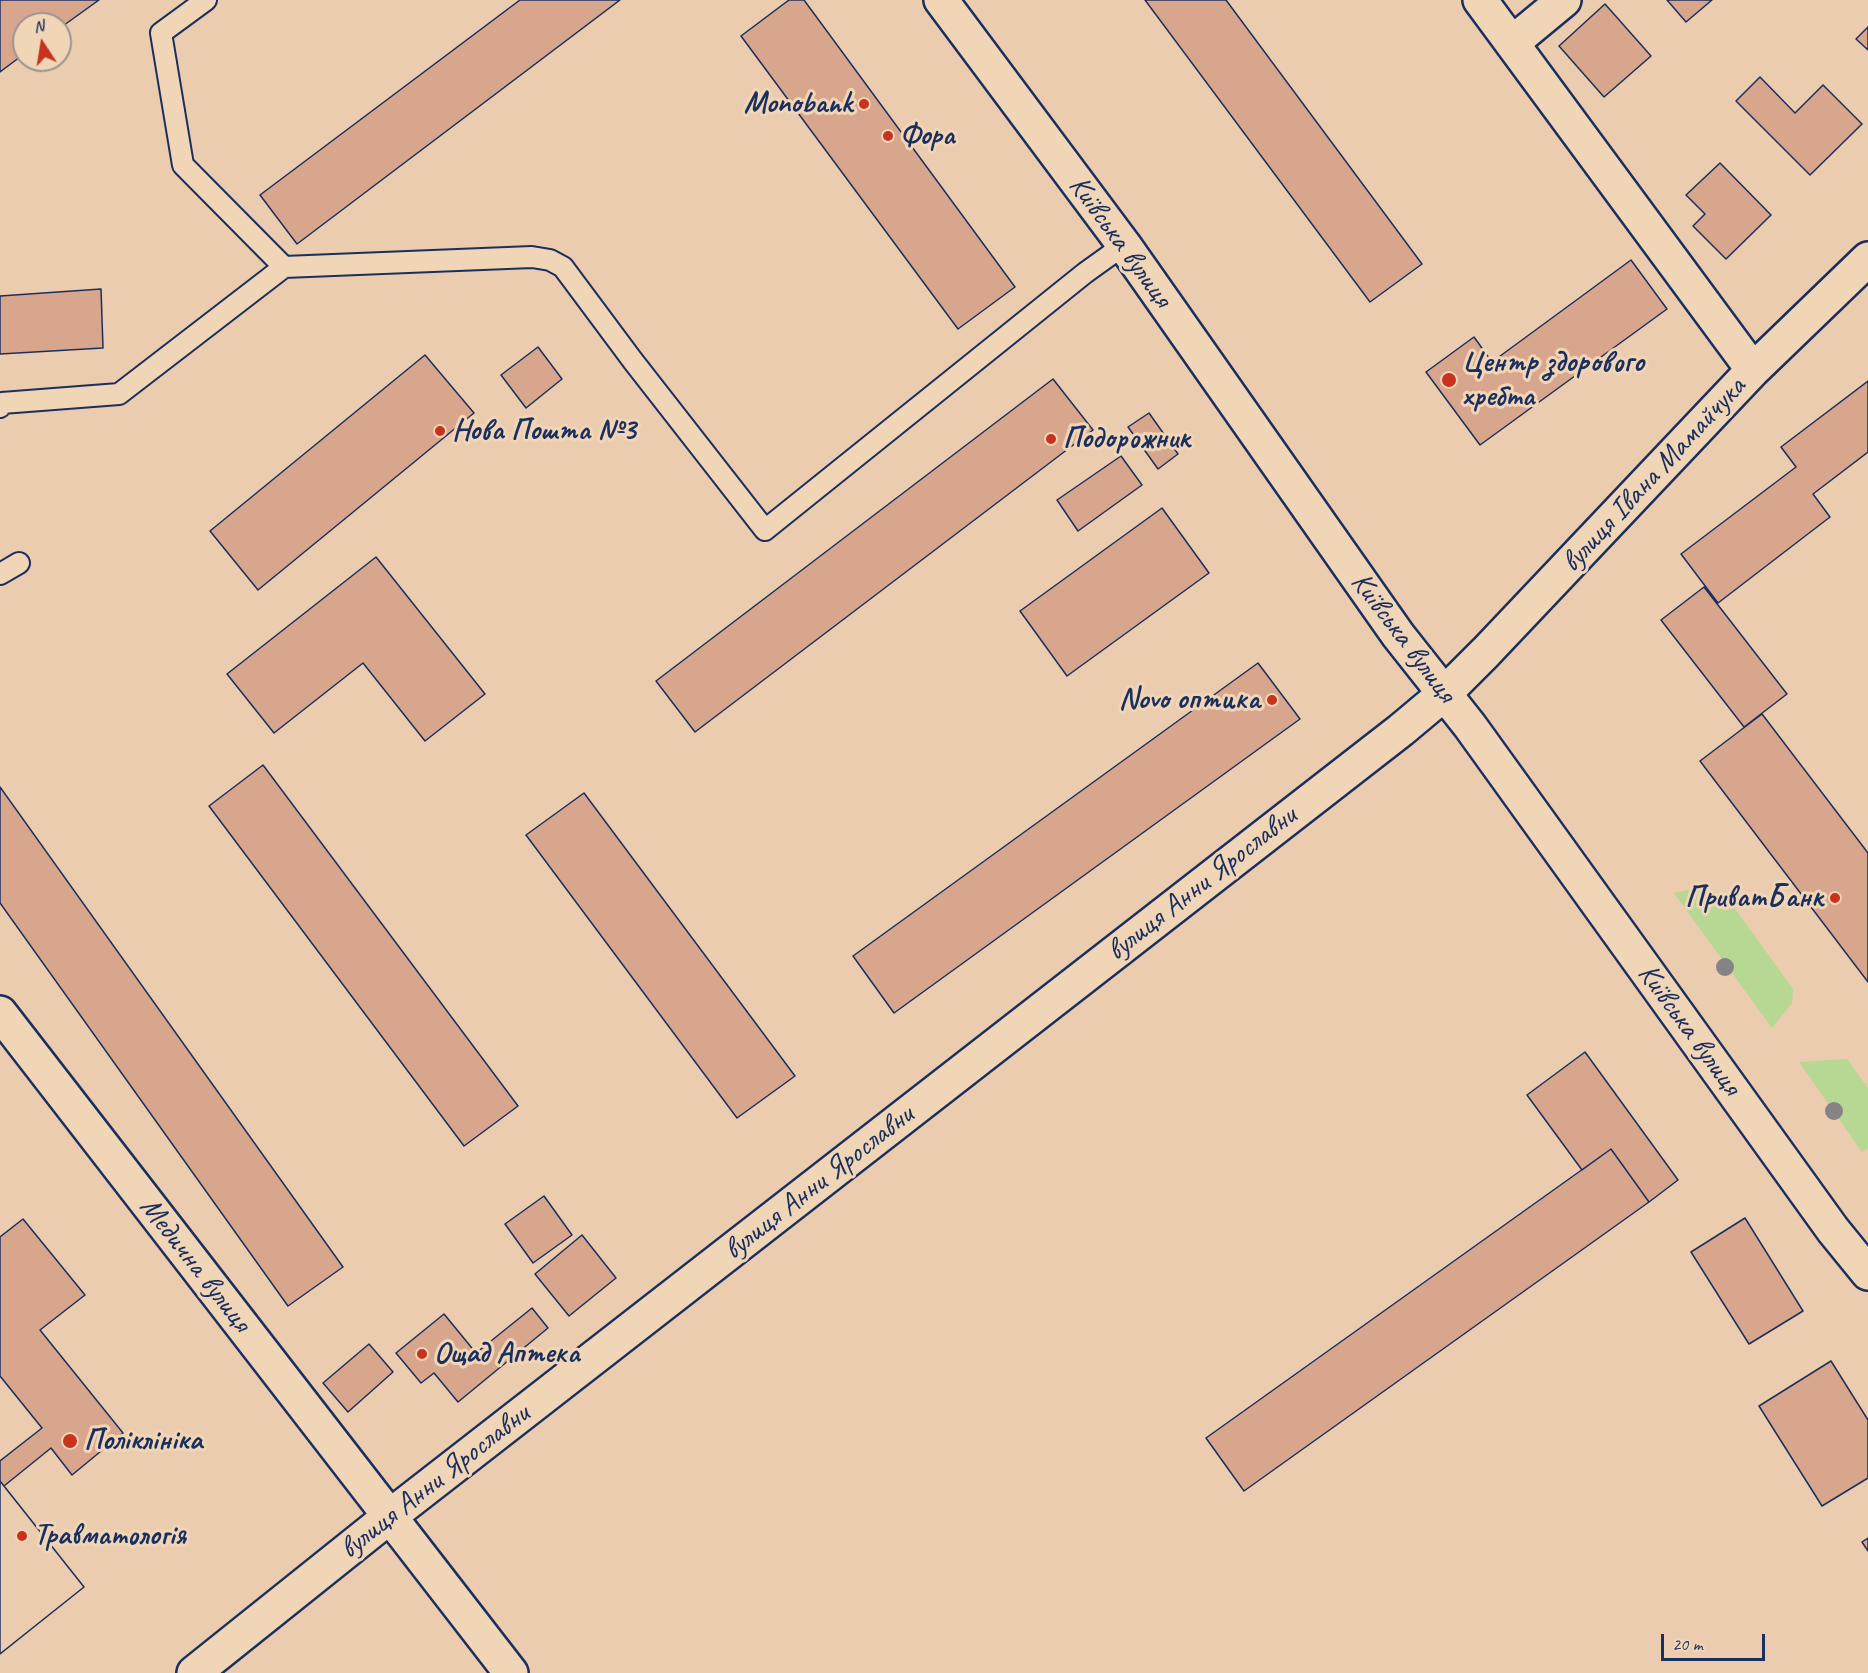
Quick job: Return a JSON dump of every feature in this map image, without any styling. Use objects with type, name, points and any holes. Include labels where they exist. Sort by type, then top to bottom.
[{"type":"street","name":"Київська вулиця","points":[[941,0],[1124,245],[1398,635],[1470,726],[1833,1230],[1868,1273]]},
{"type":"street","points":[[1480,0],[1753,370]]},
{"type":"street","points":[[1512,43],[1564,0]]},
{"type":"street","name":"вулиця Івана Мамайчука","points":[[1444,694],[1753,370],[1868,259]]},
{"type":"street","name":"вулиця Анни Ярославни","points":[[194,1673],[389,1517],[1401,730],[1444,694]]},
{"type":"street","name":"Медична вулиця","points":[[0,1013],[511,1673]]},
{"type":"lane","points":[[206,0],[161,33],[183,165],[284,267]]},
{"type":"lane","points":[[0,407],[2,403],[119,394],[284,267],[532,256],[550,260],[563,267],[765,530],[1085,273],[1124,245]]},
{"type":"lane","points":[[0,574],[19,562]]},
{"type":"green space","points":[[1687,890],[1715,892],[1731,903],[1793,989],[1792,1003],[1772,1028],[1674,893]]},
{"type":"green space","points":[[1847,1059],[1868,1088],[1868,1148],[1862,1152],[1799,1062]]},
{"type":"building","points":[[0,0],[99,0],[72,19],[72,12],[12,12],[12,63],[0,72]]},
{"type":"building","points":[[520,0],[620,0],[297,244],[260,195]]},
{"type":"building","points":[[789,0],[804,0],[1015,287],[958,329],[741,36]]},
{"type":"building","points":[[1145,0],[1226,0],[1422,264],[1370,302]]},
{"type":"building","points":[[1667,0],[1712,0],[1686,22]]},
{"type":"building","points":[[1605,4],[1651,56],[1604,97],[1559,46]]},
{"type":"building","points":[[1868,27],[1868,50],[1856,39]]},
{"type":"building","points":[[1760,77],[1795,113],[1823,85],[1862,124],[1810,175],[1736,101]]},
{"type":"building","points":[[1720,163],[1771,215],[1726,259],[1693,226],[1705,214],[1686,195]]},
{"type":"building","points":[[1631,260],[1667,309],[1480,445],[1426,372],[1474,337],[1492,362]]},
{"type":"building","points":[[101,289],[103,348],[0,354],[0,296]]},
{"type":"building","points":[[538,347],[562,379],[526,408],[501,375]]},
{"type":"building","points":[[425,355],[474,413],[258,590],[210,531]]},
{"type":"building","points":[[1053,379],[1093,430],[695,732],[656,681]]},
{"type":"building","points":[[1868,381],[1868,452],[1813,494],[1830,517],[1718,603],[1681,554],[1796,467],[1781,447]]},
{"type":"building","points":[[1149,413],[1178,454],[1158,469],[1128,427]]},
{"type":"building","points":[[1121,456],[1142,485],[1078,531],[1057,500]]},
{"type":"building","points":[[1162,508],[1209,573],[1067,676],[1020,611]]},
{"type":"building","points":[[376,557],[485,694],[425,741],[363,663],[274,733],[227,674]]},
{"type":"building","points":[[1704,587],[1787,694],[1744,727],[1661,620]]},
{"type":"building","points":[[1258,663],[1300,719],[894,1013],[853,956]]},
{"type":"building","points":[[1762,714],[1868,853],[1868,982],[1700,761]]},
{"type":"building","points":[[263,765],[518,1106],[464,1146],[209,806]]},
{"type":"building","points":[[0,787],[343,1267],[288,1306],[0,903]]},
{"type":"building","points":[[584,793],[795,1076],[737,1118],[526,835]]},
{"type":"building","points":[[1585,1052],[1678,1180],[1649,1202],[1611,1149],[1582,1170],[1527,1095]]},
{"type":"building","points":[[1611,1149],[1649,1202],[1244,1491],[1206,1438]]},
{"type":"building","points":[[544,1196],[572,1235],[533,1263],[505,1224]]},
{"type":"building","points":[[1745,1218],[1803,1311],[1749,1344],[1691,1252]]},
{"type":"building","name":"Поліклініка","points":[[23,1219],[85,1295],[40,1330],[123,1433],[72,1475],[51,1448],[4,1486],[84,1587],[0,1654],[0,1461],[42,1428],[0,1376],[0,1237]]},
{"type":"building","points":[[582,1235],[616,1278],[569,1316],[535,1274]]},
{"type":"building","points":[[532,1308],[548,1328],[458,1402],[434,1373],[421,1383],[396,1353],[444,1314],[476,1353]]},
{"type":"building","points":[[369,1344],[393,1372],[348,1412],[323,1383]]},
{"type":"building","points":[[1831,1361],[1868,1420],[1868,1478],[1822,1506],[1759,1406]]},
{"type":"building","name":"Травматологія","points":[[0,1481],[84,1587],[0,1654]]},
{"type":"building","points":[[1868,1538],[1868,1551],[1862,1542]]},
{"type":"place","name":"Monobank","points":[[864,104]]},
{"type":"place","name":"Фора","points":[[888,136]]},
{"type":"place","name":"Центр здорового хребта","points":[[1449,380]]},
{"type":"place","name":"Нова Пошта №3","points":[[440,431]]},
{"type":"place","name":"Подорожник","points":[[1051,439]]},
{"type":"place","name":"Novo оптика","points":[[1272,700]]},
{"type":"place","name":"ПриватБанк","points":[[1835,898]]},
{"type":"place","name":"Ощад Аптека","points":[[422,1354]]},
{"type":"place","name":"Поліклініка","points":[[70,1441]]},
{"type":"place","name":"Травматологія","points":[[22,1536]]}]
